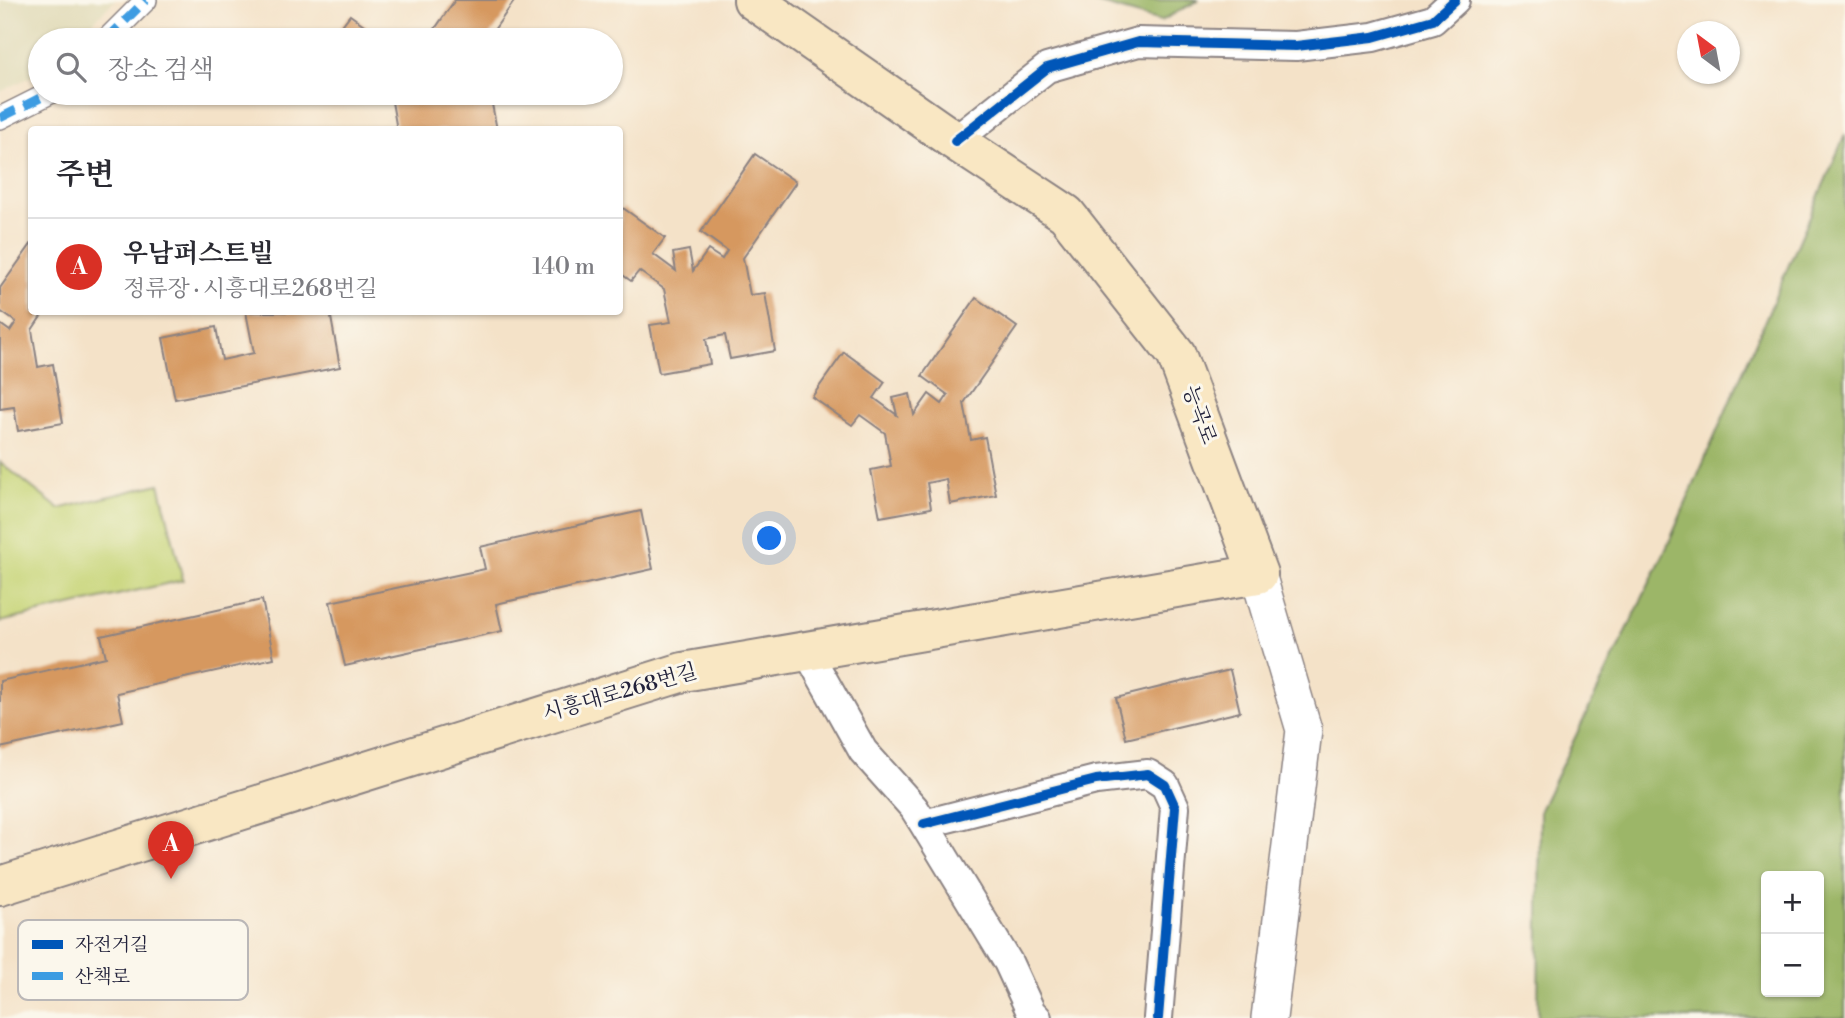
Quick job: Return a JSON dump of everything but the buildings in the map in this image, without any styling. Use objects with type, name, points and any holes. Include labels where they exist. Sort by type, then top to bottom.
[{"type":"main road","name":"능곡로","points":[[753,0],[955,141],[1066,214],[1176,354],[1258,574]]},
{"type":"main road","name":"시흥대로268번길","points":[[0,886],[683,672],[1258,574]]},
{"type":"street","points":[[118,28],[146,0]]},
{"type":"street","points":[[955,141],[1047,68],[1138,42],[1296,47],[1373,37],[1433,20],[1455,0]]},
{"type":"street","points":[[0,118],[28,104]]},
{"type":"street","name":"능곡로","points":[[1258,574],[1304,730],[1269,1018]]},
{"type":"street","points":[[807,651],[863,751],[914,808],[1008,962],[1031,1012],[1037,1018]]},
{"type":"street","points":[[924,824],[1096,779],[1148,774],[1165,785],[1175,807],[1158,1018]]},
{"type":"shaded area","points":[[0,0],[115,0],[87,28],[28,28],[28,78],[0,92]]},
{"type":"green space","points":[[1086,0],[1199,0],[1161,21]]},
{"type":"green space","points":[[1845,135],[1845,1018],[1538,1018],[1540,810],[1667,547]]},
{"type":"green space","points":[[0,462],[59,509],[159,484],[183,580],[0,622]]},
{"type":"marked path","points":[[118,28],[146,0]]},
{"type":"marked path","points":[[0,118],[28,104]]},
{"type":"cycle path","points":[[955,141],[1047,68],[1138,42],[1296,46],[1373,37],[1433,20],[1455,0]]},
{"type":"cycle path","points":[[924,824],[1096,780],[1148,774],[1165,785],[1175,807],[1158,1018]]},
{"type":"place","name":"우남퍼스트빌","points":[[171,879]]}]
